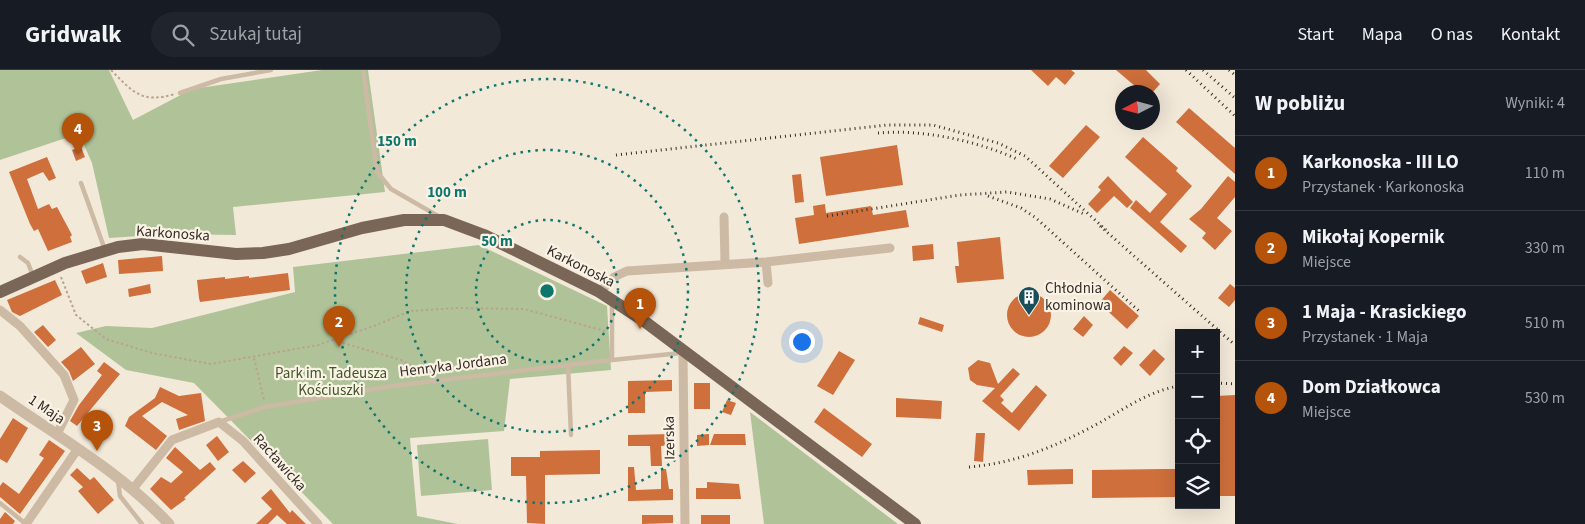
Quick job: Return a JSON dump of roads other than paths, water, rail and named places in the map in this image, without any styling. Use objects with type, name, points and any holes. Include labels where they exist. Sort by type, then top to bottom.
[{"type":"main road","name":"Karkonoska","points":[[0,292],[65,264],[106,251],[143,244],[236,254],[263,252],[289,249],[362,228],[404,220],[444,220],[484,236],[600,292],[684,352],[915,524]]},
{"type":"street","points":[[724,217],[725,264]]},
{"type":"street","points":[[600,292],[614,277],[627,272],[766,262],[890,248]]},
{"type":"street","points":[[766,262],[768,283]]},
{"type":"street","points":[[0,310],[20,326],[64,376],[74,400],[57,434]]},
{"type":"street","name":"Izerska","points":[[684,352],[685,524]]},
{"type":"street","name":"1 Maja","points":[[0,396],[118,478],[169,524]]},
{"type":"street","name":"Henryka Jordana","points":[[132,490],[172,440],[219,422]]},
{"type":"street","name":"Racławicka","points":[[219,422],[243,441],[318,524]]},
{"type":"street","points":[[26,524],[77,450]]},
{"type":"lane","points":[[180,92],[221,79],[271,70]]},
{"type":"lane","points":[[363,70],[377,172],[391,189],[444,220]]},
{"type":"lane","points":[[81,183],[106,251]]},
{"type":"lane","points":[[20,258],[28,263],[33,278]]},
{"type":"lane","points":[[612,300],[612,360]]},
{"type":"lane","name":"Henryka Jordana","points":[[219,422],[254,409],[437,381],[684,352]]},
{"type":"lane","points":[[568,365],[571,435]]},
{"type":"lane","points":[[118,478],[120,496],[142,524]]},
{"type":"lane","points":[[0,503],[26,524]]},
{"type":"railway","points":[[1186,70],[1235,116]]},
{"type":"railway","points":[[1203,70],[1235,98]]},
{"type":"railway","points":[[1229,70],[1235,75]]},
{"type":"railway","points":[[616,155],[887,125],[933,125],[998,143],[1025,156],[1106,230]]},
{"type":"railway","points":[[878,133],[913,133],[949,138],[985,147],[1017,159]]},
{"type":"railway","points":[[827,216],[960,195],[1007,192],[1050,199],[1084,214]]},
{"type":"railway","points":[[988,196],[1021,208],[1036,218],[1139,311]]},
{"type":"railway","points":[[1100,226],[1235,345]]},
{"type":"railway","points":[[1220,383],[1235,384]]},
{"type":"railway","points":[[969,467],[1004,462],[1052,446],[1099,423],[1147,396],[1175,387]]},
{"type":"place","name":"Dom Działkowca","points":[[78,154]]},
{"type":"place","name":"Chłodnia kominowa","points":[[1029,316]]},
{"type":"place","name":"Karkonoska - III LO","points":[[640,329]]},
{"type":"place","name":"Mikołaj Kopernik","points":[[339,347]]},
{"type":"place","name":"1 Maja - Krasickiego","points":[[97,451]]},
{"type":"park label","name":"Park im. Tadeusza Kościuszki","points":[[331,382]]}]
